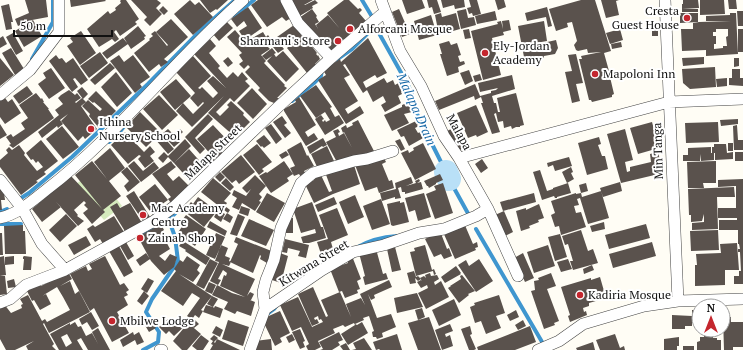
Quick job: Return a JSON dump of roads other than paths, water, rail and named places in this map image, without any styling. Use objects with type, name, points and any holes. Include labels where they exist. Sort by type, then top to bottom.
[{"type":"street","points":[[0,95],[30,70],[59,32],[59,0]]},
{"type":"street","points":[[0,218],[6,217],[22,208],[72,170],[215,26],[243,0]]},
{"type":"street","points":[[286,0],[298,23],[332,58]]},
{"type":"street","name":"Malapa","points":[[381,0],[400,51],[420,86],[444,136],[459,158],[488,209],[518,276]]},
{"type":"street","name":"Min Tanga","points":[[665,0],[678,301]]},
{"type":"street","name":"Malapa Street","points":[[0,303],[10,299],[26,284],[65,270],[154,221],[175,206],[277,108],[381,15]]},
{"type":"street","points":[[459,158],[669,102],[743,99]]},
{"type":"street","points":[[250,350],[265,309],[263,292],[274,260],[281,228],[301,183],[313,172],[367,159],[393,150]]},
{"type":"street","points":[[0,180],[22,208],[42,244],[65,270]]},
{"type":"street","name":"Kitwana Street","points":[[265,309],[322,270],[353,252],[384,245],[419,233],[444,229],[476,216],[488,209]]},
{"type":"street","points":[[538,350],[559,341],[583,324],[644,306],[678,301],[743,299]]},
{"type":"waterway","points":[[32,59],[53,22],[53,0]]},
{"type":"waterway","points":[[17,199],[18,200],[29,193],[72,157],[148,84],[202,29],[235,0]]},
{"type":"waterway","points":[[234,16],[254,0]]},
{"type":"waterway","name":"Malapa Drain","points":[[362,0],[377,25],[375,26],[408,85],[412,94],[412,104],[446,172]]},
{"type":"waterway","points":[[336,60],[352,49],[371,30]]},
{"type":"waterway","points":[[292,101],[321,76],[322,69]]},
{"type":"waterway","points":[[109,142],[126,124]]},
{"type":"waterway","name":"Malapa Drain","points":[[446,172],[449,179]]},
{"type":"waterway","name":"Malapa Drain","points":[[449,179],[470,217],[469,218]]},
{"type":"waterway","points":[[142,234],[169,220],[182,206]]},
{"type":"waterway","points":[[0,212],[7,209]]},
{"type":"waterway","points":[[143,350],[158,342],[159,332],[146,312],[152,299],[178,261],[175,237],[169,220]]},
{"type":"waterway","points":[[0,224],[21,224]]},
{"type":"waterway","name":"Malapa Drain","points":[[476,229],[545,347]]},
{"type":"waterway","points":[[358,247],[377,239],[397,236]]},
{"type":"waterway","points":[[266,315],[277,305]]},
{"type":"place","name":"Cresta Guest House","points":[[687,18]]},
{"type":"place","name":"Alforcani Mosque","points":[[350,29]]},
{"type":"place","name":"Sharmani's Store","points":[[338,41]]},
{"type":"place","name":"Ely-Jordan Academy","points":[[485,53]]},
{"type":"place","name":"Mapoloni Inn","points":[[595,74]]},
{"type":"place","name":"Ithina Nursery School","points":[[91,129]]},
{"type":"place","name":"Mac Academy Centre","points":[[143,215]]},
{"type":"place","name":"Zainab Shop","points":[[140,238]]},
{"type":"place","name":"Kadiria Mosque","points":[[580,295]]},
{"type":"place","name":"Mbilwe Lodge","points":[[112,321]]}]
